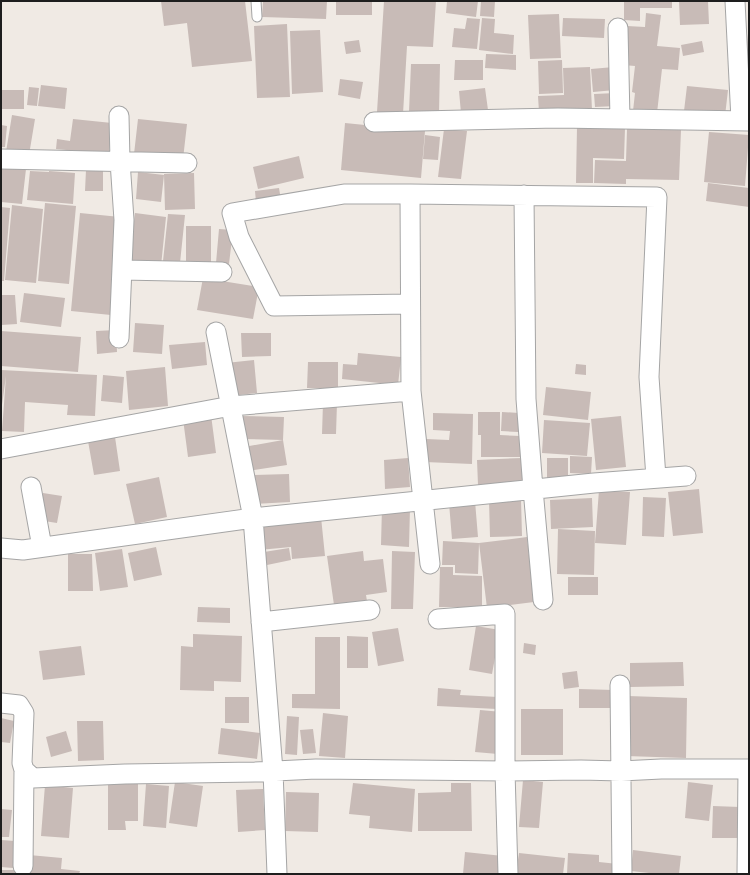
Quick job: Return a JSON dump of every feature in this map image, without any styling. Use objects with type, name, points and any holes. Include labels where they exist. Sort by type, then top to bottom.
[{"type":"street","points":[[374,122],[550,118],[745,121],[734,1]]},
{"type":"street","points":[[618,28],[620,119]]},
{"type":"street","points":[[119,116],[124,220],[119,338]]},
{"type":"street","points":[[1,159],[187,163]]},
{"type":"street","points":[[410,304],[274,306],[239,237],[232,213],[344,194],[657,197],[649,377],[656,478]]},
{"type":"street","points":[[410,194],[411,390],[430,564]]},
{"type":"street","points":[[524,195],[526,399],[543,600]]},
{"type":"street","points":[[122,270],[222,272]]},
{"type":"street","points":[[216,332],[253,518],[272,771],[277,874]]},
{"type":"street","points":[[1,449],[231,406],[411,390]]},
{"type":"street","points":[[1,548],[23,550],[253,518],[533,489],[686,476]]},
{"type":"street","points":[[31,487],[42,547]]},
{"type":"street","points":[[261,622],[370,610]]},
{"type":"street","points":[[438,619],[505,614],[505,771],[508,874]]},
{"type":"street","points":[[620,685],[622,874]]},
{"type":"street","points":[[1,702],[19,705],[24,713],[22,763],[24,770],[22,866]]},
{"type":"street","points":[[24,770],[33,778],[316,769],[505,771],[748,769],[747,874]]},
{"type":"lane","points":[[256,1],[257,17]]},
{"type":"building","points":[[161,1],[245,1],[252,61],[192,67],[187,23],[164,26]]},
{"type":"building","points":[[263,1],[327,1],[326,19],[262,17]]},
{"type":"building","points":[[336,1],[372,1],[372,15],[336,15]]},
{"type":"building","points":[[384,1],[436,1],[433,47],[407,46],[403,114],[377,112]]},
{"type":"building","points":[[447,1],[478,1],[476,17],[446,13]]},
{"type":"building","points":[[481,1],[495,1],[494,17],[480,16]]},
{"type":"building","points":[[624,1],[672,1],[672,8],[640,8],[640,21],[624,20]]},
{"type":"building","points":[[679,1],[708,1],[709,24],[680,25]]},
{"type":"building","points":[[646,13],[661,15],[657,46],[680,48],[678,70],[662,69],[657,113],[633,111],[635,93],[632,92],[635,66],[623,65],[627,26],[645,27]]},
{"type":"building","points":[[559,14],[561,58],[530,59],[528,15]]},
{"type":"building","points":[[467,18],[480,19],[477,49],[452,47],[454,28],[465,29]]},
{"type":"building","points":[[482,18],[495,19],[494,33],[514,35],[513,54],[479,50]]},
{"type":"building","points":[[563,18],[605,19],[604,38],[562,36]]},
{"type":"building","points":[[287,24],[290,97],[257,98],[254,26]]},
{"type":"building","points":[[320,30],[323,92],[292,94],[290,31]]},
{"type":"building","points":[[748,34],[749,52],[746,52]]},
{"type":"building","points":[[359,40],[361,52],[346,54],[344,42]]},
{"type":"building","points":[[702,41],[704,52],[683,56],[681,45]]},
{"type":"building","points":[[486,54],[516,55],[516,70],[485,68]]},
{"type":"building","points":[[455,60],[483,60],[483,80],[454,80]]},
{"type":"building","points":[[562,60],[563,93],[539,94],[538,61]]},
{"type":"building","points":[[411,64],[440,64],[439,113],[409,112]]},
{"type":"building","points":[[590,67],[592,110],[539,112],[538,96],[564,95],[563,68]]},
{"type":"building","points":[[614,67],[615,90],[593,92],[591,69]]},
{"type":"building","points":[[340,79],[363,82],[360,99],[338,95]]},
{"type":"building","points":[[41,85],[67,88],[65,109],[38,106]]},
{"type":"building","points":[[687,86],[728,90],[725,116],[684,111]]},
{"type":"building","points":[[29,87],[39,88],[37,106],[27,105]]},
{"type":"building","points":[[485,88],[488,110],[461,113],[459,91]]},
{"type":"building","points":[[1,90],[24,90],[24,109],[1,109]]},
{"type":"building","points":[[616,93],[616,106],[595,107],[594,94]]},
{"type":"building","points":[[12,115],[35,119],[29,155],[6,152]]},
{"type":"building","points":[[73,119],[112,123],[109,154],[56,149],[57,139],[70,141]]},
{"type":"building","points":[[138,119],[187,124],[183,159],[134,154]]},
{"type":"building","points":[[345,123],[425,131],[421,178],[341,170]]},
{"type":"building","points":[[1,125],[7,126],[5,147],[1,147]]},
{"type":"building","points":[[577,127],[625,128],[624,159],[593,158],[593,183],[576,183]]},
{"type":"building","points":[[444,129],[467,131],[461,179],[438,177]]},
{"type":"building","points":[[627,129],[681,130],[679,180],[626,179],[626,184],[594,183],[595,160],[626,161]]},
{"type":"building","points":[[709,132],[749,135],[745,186],[704,182]]},
{"type":"building","points":[[425,135],[440,137],[438,160],[423,159]]},
{"type":"building","points":[[299,156],[304,178],[258,189],[253,167]]},
{"type":"building","points":[[1,167],[26,169],[22,204],[1,202]]},
{"type":"building","points":[[86,170],[103,170],[103,191],[85,191]]},
{"type":"building","points":[[30,171],[75,173],[73,204],[27,200]]},
{"type":"building","points":[[138,172],[164,175],[161,202],[136,199]]},
{"type":"building","points":[[194,173],[195,209],[165,210],[164,174]]},
{"type":"building","points":[[708,183],[749,188],[749,207],[706,201]]},
{"type":"building","points":[[279,188],[281,200],[256,202],[255,191]]},
{"type":"building","points":[[45,203],[76,206],[69,284],[38,281]]},
{"type":"building","points":[[12,205],[43,209],[36,283],[5,280]]},
{"type":"building","points":[[1,207],[10,208],[4,281],[1,281]]},
{"type":"building","points":[[80,213],[120,217],[111,315],[71,311]]},
{"type":"building","points":[[135,213],[166,217],[161,266],[129,262]]},
{"type":"building","points":[[168,214],[185,215],[180,263],[163,261]]},
{"type":"building","points":[[186,226],[211,226],[211,263],[186,263]]},
{"type":"building","points":[[219,229],[233,230],[229,264],[216,263]]},
{"type":"building","points":[[203,278],[259,287],[253,319],[197,310]]},
{"type":"building","points":[[24,293],[65,298],[61,327],[20,322]]},
{"type":"building","points":[[1,295],[15,295],[17,324],[1,325]]},
{"type":"building","points":[[135,323],[164,325],[162,354],[133,352]]},
{"type":"building","points":[[116,330],[117,352],[97,354],[96,331]]},
{"type":"building","points":[[1,331],[81,337],[78,372],[1,366]]},
{"type":"building","points":[[241,333],[271,333],[271,356],[242,357]]},
{"type":"building","points":[[205,342],[207,365],[172,369],[169,345]]},
{"type":"building","points":[[358,353],[401,357],[398,385],[342,379],[343,364],[357,365]]},
{"type":"building","points":[[254,360],[257,393],[230,396],[226,363]]},
{"type":"building","points":[[308,362],[338,362],[338,388],[307,388]]},
{"type":"building","points":[[576,364],[586,365],[586,375],[575,374]]},
{"type":"building","points":[[165,367],[168,406],[129,410],[126,371]]},
{"type":"building","points":[[1,370],[97,375],[95,416],[67,415],[68,405],[25,402],[24,432],[2,431],[6,376],[1,405]]},
{"type":"building","points":[[103,375],[124,377],[122,403],[101,401]]},
{"type":"building","points":[[546,387],[591,392],[588,420],[543,415]]},
{"type":"building","points":[[323,403],[337,403],[336,434],[322,434]]},
{"type":"building","points":[[478,412],[500,412],[500,435],[520,436],[520,457],[481,457],[481,435],[478,435]]},
{"type":"building","points":[[502,412],[519,413],[518,432],[501,431]]},
{"type":"building","points":[[433,413],[473,414],[472,464],[425,462],[426,439],[449,440],[450,431],[433,430]]},
{"type":"building","points":[[211,415],[216,453],[188,457],[183,419]]},
{"type":"building","points":[[240,416],[284,417],[283,440],[240,439]]},
{"type":"building","points":[[621,416],[626,467],[596,470],[591,419]]},
{"type":"building","points":[[544,420],[590,423],[587,456],[542,453]]},
{"type":"building","points":[[115,437],[120,471],[94,475],[88,441]]},
{"type":"building","points":[[283,440],[287,465],[247,471],[244,447]]},
{"type":"building","points":[[570,456],[592,457],[591,474],[570,473]]},
{"type":"building","points":[[408,458],[410,487],[385,489],[384,460]]},
{"type":"building","points":[[522,458],[524,483],[478,485],[477,460]]},
{"type":"building","points":[[547,458],[568,458],[568,478],[547,478]]},
{"type":"building","points":[[289,474],[290,502],[253,504],[252,475]]},
{"type":"building","points":[[159,477],[167,517],[135,524],[126,484]]},
{"type":"building","points":[[699,489],[703,533],[673,536],[668,492]]},
{"type":"building","points":[[599,490],[630,492],[626,545],[595,543]]},
{"type":"building","points":[[43,493],[62,496],[57,523],[38,520]]},
{"type":"building","points":[[643,497],[666,498],[664,537],[642,536]]},
{"type":"building","points":[[592,498],[593,527],[551,529],[550,500]]},
{"type":"building","points":[[521,499],[522,536],[490,537],[489,500]]},
{"type":"building","points":[[475,501],[478,537],[452,539],[449,503]]},
{"type":"building","points":[[382,507],[410,508],[409,547],[381,545]]},
{"type":"building","points":[[321,517],[325,556],[292,559],[291,547],[259,550],[257,524]]},
{"type":"building","points":[[558,529],[595,531],[594,575],[557,574]]},
{"type":"building","points":[[527,537],[534,602],[487,608],[479,543]]},
{"type":"building","points":[[443,541],[479,543],[478,574],[455,573],[455,565],[442,565]]},
{"type":"building","points":[[156,547],[162,575],[134,581],[128,553]]},
{"type":"building","points":[[289,548],[291,560],[267,565],[264,552]]},
{"type":"building","points":[[122,549],[128,587],[100,591],[95,553]]},
{"type":"building","points":[[363,551],[364,561],[383,559],[387,592],[366,595],[367,601],[334,605],[327,556]]},
{"type":"building","points":[[392,551],[415,552],[413,609],[391,609]]},
{"type":"building","points":[[68,554],[92,554],[93,591],[68,591]]},
{"type":"building","points":[[440,567],[453,567],[453,575],[482,576],[482,607],[439,607]]},
{"type":"building","points":[[568,577],[598,577],[598,595],[568,595]]},
{"type":"building","points":[[198,607],[230,608],[230,623],[197,622]]},
{"type":"building","points":[[476,626],[500,630],[492,674],[469,670]]},
{"type":"building","points":[[398,628],[404,661],[378,666],[372,632]]},
{"type":"building","points":[[193,634],[242,636],[241,682],[214,681],[214,691],[180,690],[181,646],[193,647]]},
{"type":"building","points":[[347,636],[368,637],[368,668],[347,668]]},
{"type":"building","points":[[315,637],[340,637],[340,709],[292,708],[292,694],[315,694]]},
{"type":"building","points":[[524,643],[536,645],[535,655],[523,653]]},
{"type":"building","points":[[81,646],[85,675],[43,680],[39,651]]},
{"type":"building","points":[[683,662],[684,686],[630,687],[630,663]]},
{"type":"building","points":[[577,671],[579,687],[564,689],[562,673]]},
{"type":"building","points":[[438,688],[461,690],[460,695],[498,697],[497,709],[437,706]]},
{"type":"building","points":[[579,689],[614,690],[613,708],[579,708]]},
{"type":"building","points":[[628,696],[687,698],[686,758],[626,756]]},
{"type":"building","points":[[225,697],[249,697],[249,723],[225,723]]},
{"type":"building","points":[[521,709],[563,709],[563,755],[521,755]]},
{"type":"building","points":[[480,710],[502,712],[498,754],[475,752]]},
{"type":"building","points":[[323,713],[348,716],[345,758],[319,756]]},
{"type":"building","points":[[287,716],[299,717],[297,755],[285,754]]},
{"type":"building","points":[[1,718],[14,721],[10,743],[1,742]]},
{"type":"building","points":[[77,721],[103,721],[104,760],[78,761]]},
{"type":"building","points":[[221,728],[260,733],[257,759],[218,754]]},
{"type":"building","points":[[313,729],[316,753],[303,754],[300,730]]},
{"type":"building","points":[[66,731],[72,751],[51,757],[46,737]]},
{"type":"building","points":[[523,780],[543,782],[539,828],[519,827]]},
{"type":"building","points":[[175,782],[203,786],[197,827],[169,823]]},
{"type":"building","points":[[688,782],[713,785],[709,821],[685,818]]},
{"type":"building","points":[[353,783],[415,789],[412,832],[369,828],[370,816],[349,814]]},
{"type":"building","points":[[451,783],[471,783],[472,831],[418,831],[418,793],[451,792]]},
{"type":"building","points":[[108,784],[138,784],[138,821],[125,821],[126,830],[108,830]]},
{"type":"building","points":[[146,784],[169,786],[166,828],[143,826]]},
{"type":"building","points":[[45,785],[73,788],[69,838],[41,836]]},
{"type":"building","points":[[263,789],[265,830],[238,832],[236,790]]},
{"type":"building","points":[[286,792],[319,793],[318,832],[285,831]]},
{"type":"building","points":[[713,806],[740,807],[739,838],[712,838]]},
{"type":"building","points":[[1,809],[12,810],[9,837],[1,837]]},
{"type":"building","points":[[1,840],[15,841],[13,868],[1,867]]},
{"type":"building","points":[[633,850],[681,856],[679,874],[658,874],[631,871]]},
{"type":"building","points":[[465,852],[503,856],[501,874],[463,874]]},
{"type":"building","points":[[519,853],[565,858],[563,874],[516,873]]},
{"type":"building","points":[[568,853],[599,855],[599,862],[618,864],[617,874],[567,874]]},
{"type":"building","points":[[29,855],[62,858],[61,869],[80,871],[79,874],[27,874]]},
{"type":"building","points":[[1,870],[16,870],[16,874],[1,874]]}]
